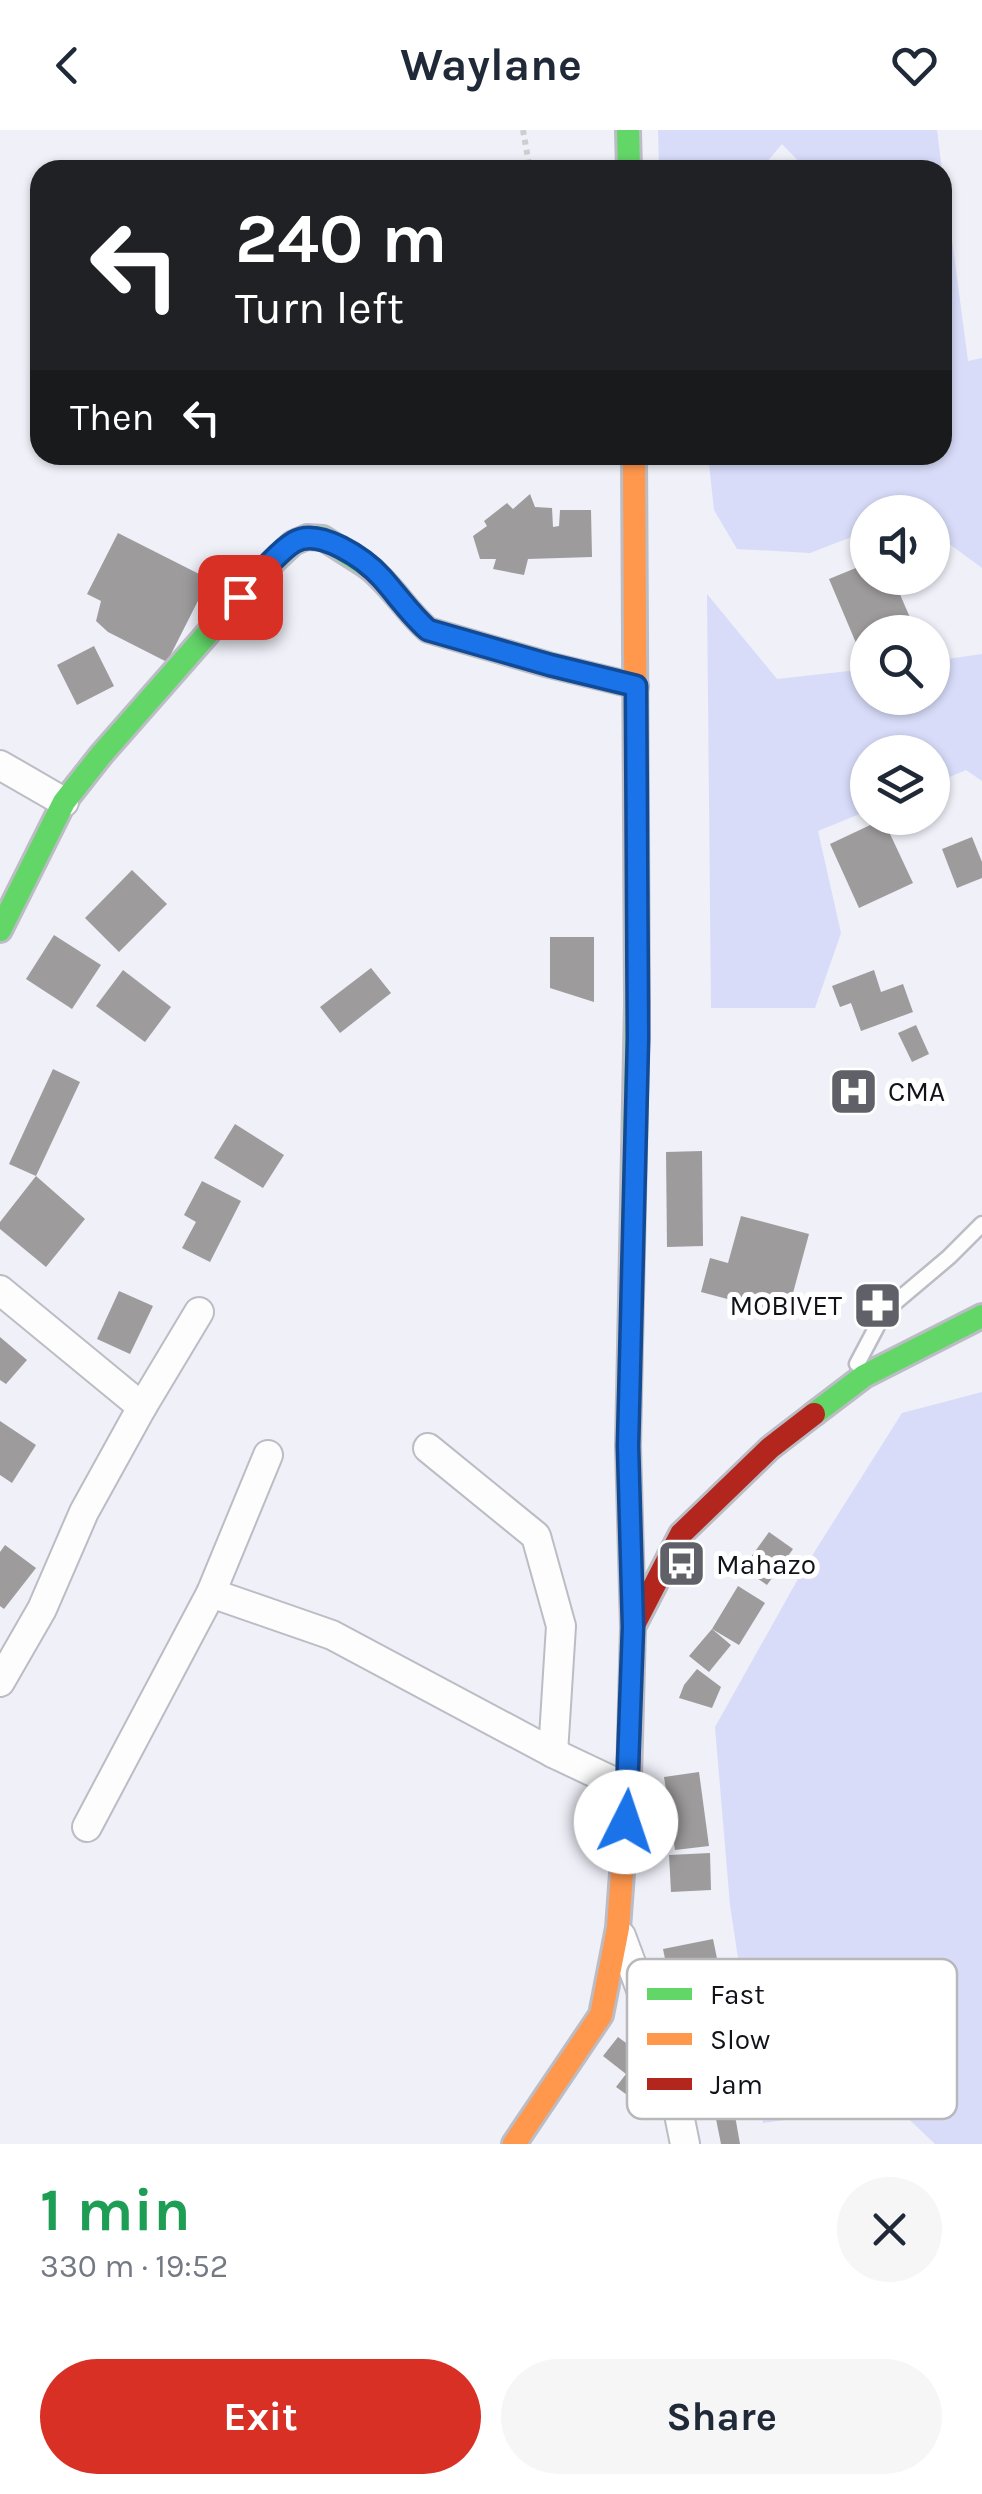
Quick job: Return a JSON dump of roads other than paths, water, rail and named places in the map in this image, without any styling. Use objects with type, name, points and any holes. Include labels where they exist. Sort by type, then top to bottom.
[{"type":"street","points":[[628,130],[629,160]]},
{"type":"street","points":[[514,2144],[601,2014],[618,1928],[629,1789],[633,1627],[628,1446],[638,1039],[634,465]]},
{"type":"street","points":[[0,930],[64,802],[259,575],[293,542],[323,538],[380,575],[428,630],[636,686]]},
{"type":"street","points":[[0,765],[64,802]]},
{"type":"street","points":[[0,1290],[142,1407]]},
{"type":"street","points":[[0,1682],[42,1609],[84,1512],[199,1312]]},
{"type":"street","points":[[633,1627],[680,1534],[770,1448],[864,1376],[982,1316]]},
{"type":"street","points":[[428,1448],[536,1536],[561,1626],[552,1752]]},
{"type":"street","points":[[87,1826],[211,1593],[268,1455]]},
{"type":"street","points":[[211,1593],[332,1635],[629,1789]]},
{"type":"street","points":[[618,1928],[630,1959]]},
{"type":"street","points":[[679,2119],[684,2144]]},
{"type":"lane","points":[[843,1392],[885,1311],[982,1224]]},
{"type":"place","name":"CMA","points":[[853,1091]]},
{"type":"place","name":"MOBIVET","points":[[877,1305]]},
{"type":"place","name":"Mahazo","points":[[681,1564]]}]
